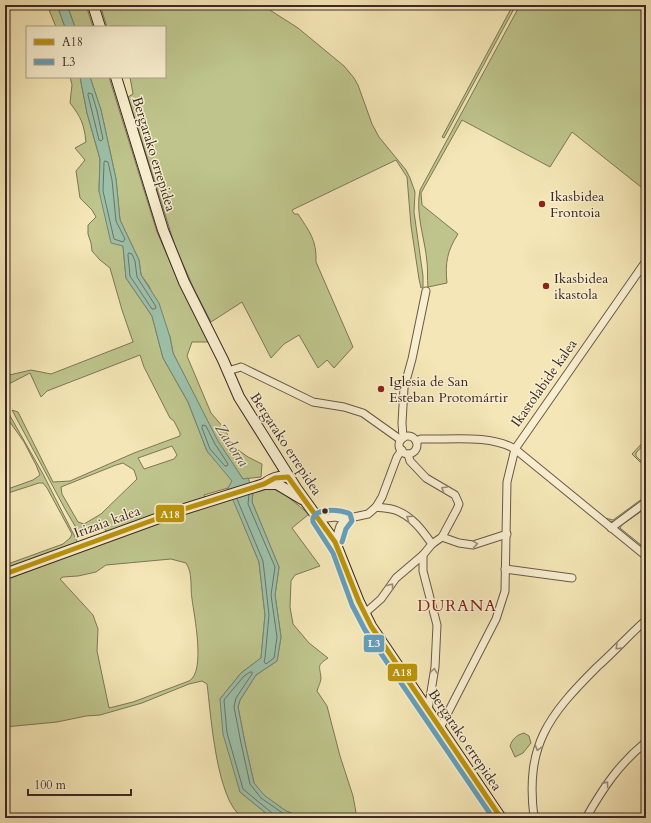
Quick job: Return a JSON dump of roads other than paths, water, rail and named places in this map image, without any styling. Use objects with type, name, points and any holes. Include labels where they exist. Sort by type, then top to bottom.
[{"type":"street","points":[[93,5],[100,26]]},
{"type":"street","name":"Bergarako errepidea","points":[[116,78],[169,247],[184,282],[228,371],[239,397],[288,477],[335,542],[364,614],[383,645],[501,818]]},
{"type":"street","name":"Ikastolabide kalea","points":[[440,728],[496,619],[505,591],[507,482],[514,449],[646,261]]},
{"type":"street","points":[[364,614],[380,599],[396,578],[423,555],[432,544],[442,537],[459,504],[455,495],[426,478],[410,461],[400,445],[402,439],[404,388],[412,359],[426,291]]},
{"type":"street","points":[[228,371],[241,368],[312,402],[344,406],[363,414],[402,439]]},
{"type":"street","points":[[319,519],[335,517],[345,519],[368,514],[376,507],[382,497],[397,457],[405,452],[415,450],[417,445],[416,440],[411,436],[402,439]]},
{"type":"street","points":[[416,440],[493,440],[505,443],[646,556]]},
{"type":"street","points":[[277,459],[279,473],[276,481],[305,501]]},
{"type":"street","name":"Irizaia kalea","points":[[5,574],[206,501],[264,484],[272,478],[276,481],[288,477]]},
{"type":"street","points":[[611,528],[646,502]]},
{"type":"street","points":[[376,507],[395,510],[410,519],[421,528],[432,544]]},
{"type":"street","points":[[335,542],[340,526],[345,519]]},
{"type":"street","points":[[442,537],[473,546],[507,534]]},
{"type":"street","points":[[423,555],[424,571],[437,625],[435,667],[428,710]]},
{"type":"street","points":[[505,569],[572,578]]},
{"type":"street","points":[[534,818],[532,794],[533,772],[541,738],[549,723],[559,707],[576,688],[646,620]]},
{"type":"street","points":[[586,818],[614,772],[646,742]]},
{"type":"water","points":[[57,5],[67,5],[75,26],[65,26]]},
{"type":"water","points":[[80,78],[90,78],[101,110],[116,179],[120,220],[139,260],[141,275],[159,303],[170,337],[173,353],[218,441],[243,479],[248,478],[253,490],[252,502],[279,567],[275,595],[281,637],[277,661],[256,675],[240,700],[238,707],[254,783],[264,795],[286,811],[297,815],[299,818],[272,818],[240,792],[223,734],[220,699],[241,673],[261,658],[265,615],[259,562],[228,488],[232,481],[207,451],[188,402],[163,358],[152,316],[126,278],[123,246],[111,243],[99,191],[100,159],[87,113]]},
{"type":"place","name":"Ikasbidea Frontoia","points":[[542,204]]},
{"type":"place","name":"Ikasbidea ikastola","points":[[546,286]]},
{"type":"place","name":"Iglesia de San Esteban Protomártir","points":[[381,389]]},
{"type":"district","name":"DURANA","points":[[457,606]]},
{"type":"water label","name":"Zadorra","points":[[232,445]]}]
